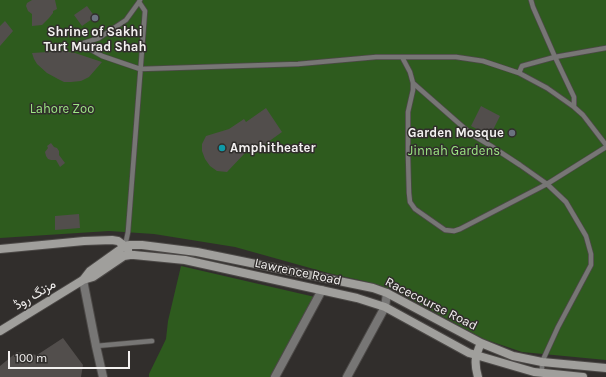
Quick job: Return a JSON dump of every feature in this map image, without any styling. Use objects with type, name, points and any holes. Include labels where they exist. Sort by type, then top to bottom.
[{"type":"main road","points":[[102,240],[110,247],[110,256]]},
{"type":"main road","points":[[0,249],[84,241],[115,240],[125,246],[130,255]]},
{"type":"main road","name":"Racecourse Road","points":[[125,246],[142,245],[197,252],[373,288],[387,293],[481,343],[513,356],[542,362],[606,368]]},
{"type":"main road","name":"مزنگ روڈ","points":[[83,280],[90,271],[125,246]]},
{"type":"main road","name":"مزنگ روڈ","points":[[0,331],[83,280],[93,277],[124,256],[130,255]]},
{"type":"main road","name":"Lawrence Road","points":[[130,255],[185,260],[357,298],[385,306],[469,353],[537,374],[583,377]]},
{"type":"main road","points":[[478,377],[476,370],[476,355],[481,343]]},
{"type":"street","points":[[83,280],[103,377]]},
{"type":"street","points":[[275,377],[322,290]]},
{"type":"street","points":[[346,377],[385,306],[387,293]]},
{"type":"lane","points":[[531,0],[555,57],[574,96],[574,107]]},
{"type":"lane","points":[[125,246],[128,232],[140,69],[145,11],[140,1],[126,20],[98,38],[81,44],[102,56],[140,69],[298,64],[376,57],[402,57],[456,57],[483,61],[519,73],[547,88],[583,115],[606,146],[547,184],[454,231],[445,230],[415,209],[409,198],[408,112],[413,83],[410,72],[402,57]]},
{"type":"lane","points":[[519,73],[522,66],[555,57],[606,48]]},
{"type":"lane","points":[[413,83],[471,134],[547,184],[566,202],[586,236],[591,254],[590,265],[558,327],[537,374]]},
{"type":"lane","points":[[96,346],[152,341]]},
{"type":"green space","name":"Jinnah Gardens","points":[[0,0],[606,0],[606,360],[522,352],[484,339],[394,290],[235,247],[154,234],[109,231],[0,238]]},
{"type":"green space","points":[[181,266],[315,297],[271,377],[149,377],[149,374],[166,339],[168,321]]},
{"type":"building","points":[[32,0],[55,0],[57,9],[53,11],[53,13],[42,25],[32,26],[32,14],[28,11],[26,6],[27,3]]},
{"type":"building","points":[[87,6],[95,17],[82,26],[74,15]]},
{"type":"building","points":[[5,21],[13,31],[0,46],[0,26]]},
{"type":"building","points":[[63,51],[75,53],[102,62],[89,77],[81,81],[64,82],[47,73],[37,64],[32,53]]},
{"type":"building","points":[[481,106],[500,116],[490,136],[471,126]]},
{"type":"building","points":[[266,108],[282,132],[261,147],[259,144],[245,153],[227,172],[217,171],[210,166],[202,151],[202,144],[206,136],[229,129],[244,119],[246,122]]},
{"type":"building","points":[[51,143],[57,148],[59,155],[65,163],[60,167],[56,160],[48,159],[46,156],[45,152],[48,148],[47,146]]},
{"type":"building","points":[[79,214],[80,228],[55,230],[55,216]]},
{"type":"building","points":[[63,338],[83,365],[81,377],[0,377],[0,366],[17,352],[37,355]]},
{"type":"place","name":"Shrine of Sakhi Turt Murad Shah","points":[[95,18]]},
{"type":"place","name":"Garden Mosque","points":[[512,133]]},
{"type":"place","name":"Amphitheater","points":[[222,148]]},
{"type":"park label","name":"Lahore Zoo","points":[[62,109]]}]
